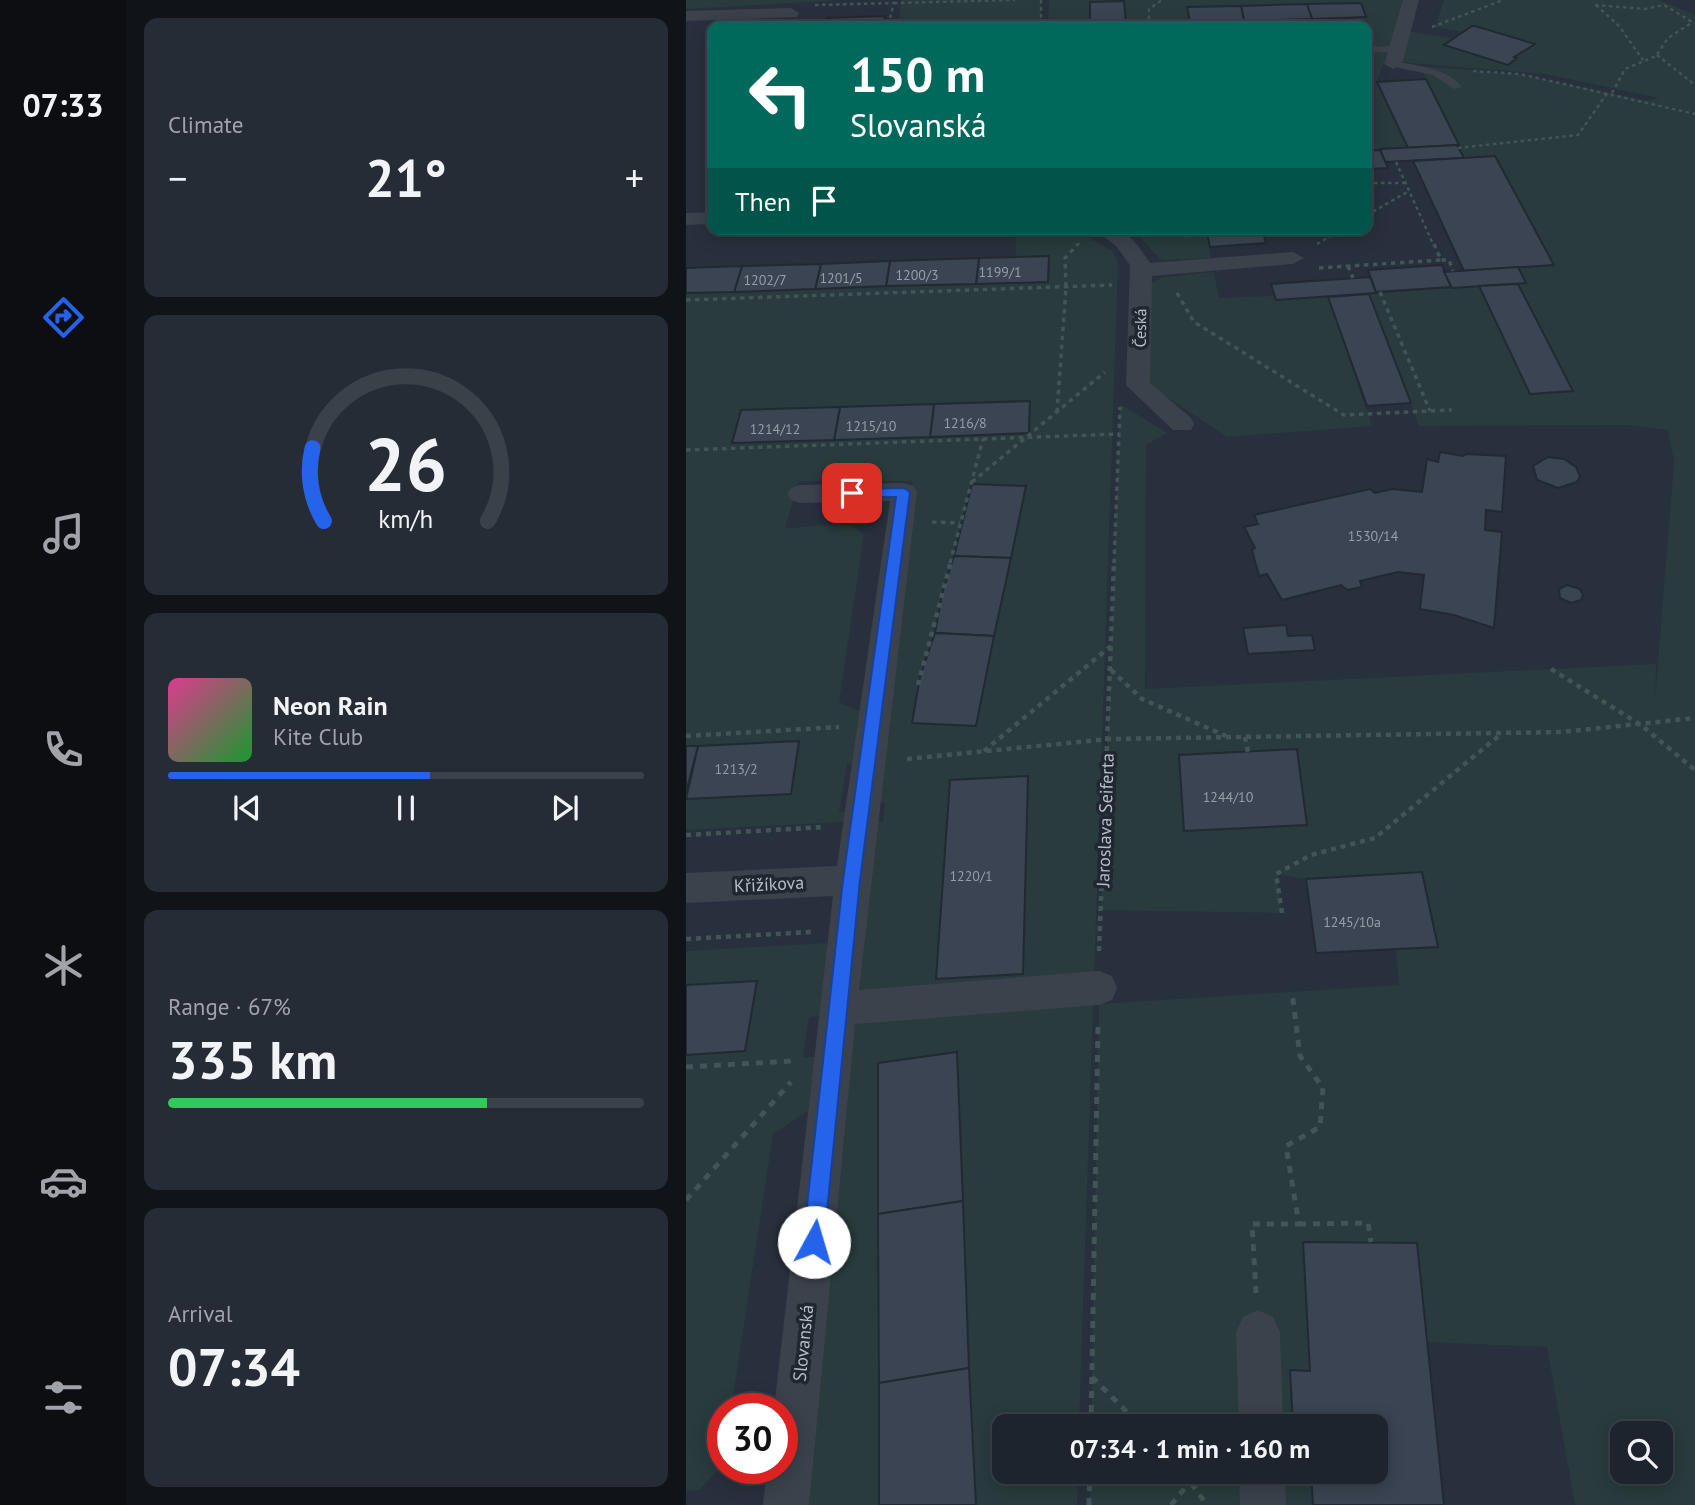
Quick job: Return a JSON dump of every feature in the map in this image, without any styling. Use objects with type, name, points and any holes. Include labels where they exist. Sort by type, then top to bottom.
[{"type":"street","points":[[1397,49],[1411,0]]},
{"type":"street","points":[[686,16],[791,11]]},
{"type":"street","points":[[686,219],[707,218]]},
{"type":"street","points":[[1099,235],[1124,241],[1141,265],[1143,274],[1293,258]]},
{"type":"street","name":"Česká","points":[[1143,274],[1138,385],[1182,424]]},
{"type":"street","name":"Slovanská","points":[[786,1505],[824,1059],[839,1007],[852,880],[904,492],[800,494]]},
{"type":"street","name":"Křižíkova","points":[[686,888],[852,880]]},
{"type":"street","points":[[839,1007],[1099,988]]},
{"type":"street","points":[[1258,1332],[1261,1414]]},
{"type":"street","points":[[1262,1484],[1263,1505]]},
{"type":"lane","points":[[1372,50],[1397,49],[1457,87]]},
{"type":"path","points":[[791,11],[894,3],[1015,0]]},
{"type":"path","points":[[1041,0],[1041,21]]},
{"type":"path","points":[[1149,21],[1149,9],[1162,0]]},
{"type":"path","points":[[1397,49],[1435,27],[1503,0]]},
{"type":"path","points":[[889,21],[894,3]]},
{"type":"path","points":[[1458,148],[1578,135],[1610,92],[1616,79],[1633,63],[1643,60],[1657,55],[1675,31],[1693,22],[1664,5],[1645,9],[1595,5],[1619,26],[1643,60]]},
{"type":"path","points":[[1657,55],[1695,85]]},
{"type":"path","points":[[1468,70],[1520,74],[1610,92],[1695,114]]},
{"type":"path","points":[[1396,162],[1441,260]]},
{"type":"path","points":[[1372,183],[1406,183]]},
{"type":"path","points":[[1372,212],[1409,191]]},
{"type":"path","points":[[1057,413],[1066,287],[1065,258],[1068,252],[1094,235]]},
{"type":"path","points":[[1333,235],[1293,258],[1294,270],[1449,260],[1453,271]]},
{"type":"path","points":[[1348,266],[1353,278]]},
{"type":"path","points":[[686,300],[1066,287],[1143,274],[1194,322],[1344,415],[1452,410]]},
{"type":"path","points":[[1380,292],[1430,411]]},
{"type":"path","points":[[971,482],[1113,366]]},
{"type":"path","name":"Jaroslava Seiferta","points":[[1091,1414],[1099,988],[1120,404]]},
{"type":"path","points":[[686,450],[1119,434]]},
{"type":"path","points":[[917,689],[983,439]]},
{"type":"path","points":[[984,751],[1111,646]]},
{"type":"path","points":[[1110,669],[1142,699],[1230,737]]},
{"type":"path","points":[[1552,669],[1641,724],[1695,770]]},
{"type":"path","points":[[867,763],[1108,739],[1562,732],[1695,718]]},
{"type":"path","points":[[686,736],[873,725]]},
{"type":"path","points":[[1282,913],[1276,874],[1311,855],[1375,838],[1502,733]]},
{"type":"path","points":[[1245,737],[1248,752]]},
{"type":"path","points":[[686,835],[859,825]]},
{"type":"path","points":[[686,939],[847,930]]},
{"type":"path","points":[[1292,992],[1300,1056],[1323,1088],[1321,1127],[1286,1146],[1299,1224]]},
{"type":"path","points":[[686,1067],[824,1059]]},
{"type":"path","points":[[686,1200],[774,1098],[824,1059]]},
{"type":"path","points":[[1258,1332],[1252,1224],[1368,1223],[1371,1242]]},
{"type":"path","points":[[1092,1377],[1129,1414]]},
{"type":"path","points":[[1089,1505],[1090,1484]]},
{"type":"path","points":[[1171,1505],[1188,1484]]},
{"type":"path","points":[[1191,1484],[1207,1505]]},
{"type":"shaded area","points":[[686,0],[843,0],[686,9]]},
{"type":"shaded area","points":[[901,0],[1041,0],[1041,21],[899,21]]},
{"type":"shaded area","points":[[1049,0],[1405,0],[1377,82],[1408,148],[1372,151],[1372,21],[1048,21]]},
{"type":"shaded area","points":[[1444,0],[1659,0],[1695,15],[1695,1505],[1575,1505],[1547,1347],[1427,1342],[1416,1243],[1303,1242],[1310,1371],[1291,1370],[1293,1414],[1091,1414],[1099,1004],[1399,985],[1396,949],[1438,946],[1422,872],[1306,879],[1277,874],[1282,913],[1101,910],[1120,404],[1167,433],[1146,445],[1145,689],[1656,664],[1655,701],[1674,462],[1668,430],[1627,425],[1419,426],[1369,294],[1479,286],[1573,391],[1518,284],[1526,283],[1518,267],[1554,264],[1495,156],[1464,158],[1420,66],[1519,74],[1648,101],[1659,98],[1545,74],[1398,62],[1407,31],[1455,39],[1446,46],[1508,65],[1516,56],[1535,45],[1473,26],[1463,32],[1435,27]]},
{"type":"shaded area","points":[[1016,235],[1088,235],[1113,251],[1118,263],[1079,1414],[992,1414],[992,1484],[1078,1484],[1077,1505],[787,1505],[790,1484],[798,1484],[798,1414],[870,822],[883,822],[885,803],[872,802],[912,481],[799,481],[785,528],[838,525],[857,529],[864,534],[839,702],[863,713],[856,763],[847,764],[839,812],[847,812],[843,822],[686,830],[686,293],[976,284],[1016,258]]},
{"type":"shaded area","points":[[1138,235],[1207,235],[1211,258],[1161,260]]},
{"type":"shaded area","points":[[1214,272],[1219,298],[1275,296],[1276,300],[1328,297],[1372,426],[1227,437],[1150,386],[1149,285],[1163,277]]},
{"type":"shaded area","points":[[827,943],[830,956],[821,1016],[809,1017],[803,1057],[815,1057],[808,1111],[773,1134],[733,1393],[707,1393],[707,1482],[699,1490],[686,1491],[686,951]]},
{"type":"shaded area","points":[[1090,1484],[1312,1484],[1313,1505],[1089,1505]]},
{"type":"building","points":[[1124,1],[1126,21],[1090,21],[1090,2]]},
{"type":"building","points":[[1361,3],[1366,17],[1312,19],[1307,4]]},
{"type":"building","points":[[1307,4],[1312,19],[1244,21],[1241,6]]},
{"type":"building","points":[[1241,6],[1244,21],[1190,21],[1187,7]]},
{"type":"building","points":[[885,16],[884,21],[826,21],[827,18]]},
{"type":"building","points":[[1472,26],[1535,44],[1514,57],[1517,58],[1508,65],[1444,45]]},
{"type":"building","points":[[1426,79],[1459,145],[1408,148],[1377,82]]},
{"type":"building","points":[[1457,145],[1464,158],[1385,162],[1380,149]]},
{"type":"building","points":[[1380,150],[1388,168],[1372,169],[1372,151]]},
{"type":"building","points":[[1495,156],[1554,265],[1464,271],[1413,161]]},
{"type":"building","points":[[1207,235],[1264,235],[1266,243],[1210,247]]},
{"type":"building","points":[[1049,256],[1048,282],[976,284],[979,258]]},
{"type":"building","points":[[979,258],[976,284],[886,286],[890,261]]},
{"type":"building","points":[[890,261],[886,286],[815,289],[821,264]]},
{"type":"building","points":[[821,264],[815,289],[734,292],[742,266]]},
{"type":"building","points":[[1442,265],[1451,287],[1376,292],[1368,270]]},
{"type":"building","points":[[742,266],[734,292],[686,293],[686,268]]},
{"type":"building","points":[[1518,267],[1526,283],[1452,288],[1444,272]]},
{"type":"building","points":[[1370,277],[1376,293],[1276,300],[1271,284]]},
{"type":"building","points":[[1518,284],[1573,391],[1530,394],[1479,286]]},
{"type":"building","points":[[1369,294],[1411,403],[1367,406],[1328,297]]},
{"type":"building","points":[[1030,401],[1029,433],[930,437],[934,404]]},
{"type":"building","points":[[934,404],[930,437],[834,440],[840,407]]},
{"type":"building","points":[[840,407],[834,440],[732,443],[741,410]]},
{"type":"building","points":[[1440,452],[1463,456],[1506,456],[1502,512],[1486,510],[1485,530],[1502,532],[1494,628],[1454,615],[1420,609],[1424,575],[1398,572],[1360,581],[1362,587],[1347,590],[1341,585],[1282,600],[1267,574],[1259,576],[1252,550],[1255,548],[1244,527],[1258,524],[1254,515],[1370,489],[1375,493],[1392,489],[1422,492],[1427,459],[1438,462]]},
{"type":"building","points":[[1548,457],[1564,459],[1576,467],[1580,477],[1577,482],[1558,488],[1537,480],[1533,466]]},
{"type":"building","points":[[972,484],[1026,486],[1011,558],[954,556]]},
{"type":"building","points":[[954,556],[1011,558],[994,636],[935,633],[942,594]]},
{"type":"building","points":[[1567,585],[1580,589],[1583,595],[1581,600],[1571,603],[1560,598],[1559,589]]},
{"type":"building","points":[[1286,625],[1288,636],[1312,635],[1315,650],[1248,654],[1243,628]]},
{"type":"building","points":[[935,633],[994,636],[976,726],[912,723],[920,677]]},
{"type":"building","points":[[799,741],[791,794],[686,799],[698,746]]},
{"type":"building","points":[[686,746],[698,746],[686,793]]},
{"type":"building","points":[[1297,749],[1307,825],[1184,831],[1179,755]]},
{"type":"building","points":[[1028,776],[1023,974],[936,979],[950,780]]},
{"type":"building","points":[[1422,872],[1438,947],[1316,953],[1306,879]]},
{"type":"building","points":[[757,981],[745,1051],[686,1055],[686,985]]},
{"type":"building","points":[[957,1052],[963,1201],[878,1214],[878,1063]]},
{"type":"building","points":[[963,1201],[969,1368],[879,1383],[878,1214]]},
{"type":"building","points":[[1303,1242],[1417,1243],[1444,1505],[1313,1505],[1312,1484],[1388,1484],[1388,1414],[1292,1414],[1290,1370],[1310,1371]]},
{"type":"building","points":[[969,1368],[976,1505],[879,1505],[879,1383]]},
{"type":"route","points":[[814,1242],[852,880],[904,492],[852,493]]}]
